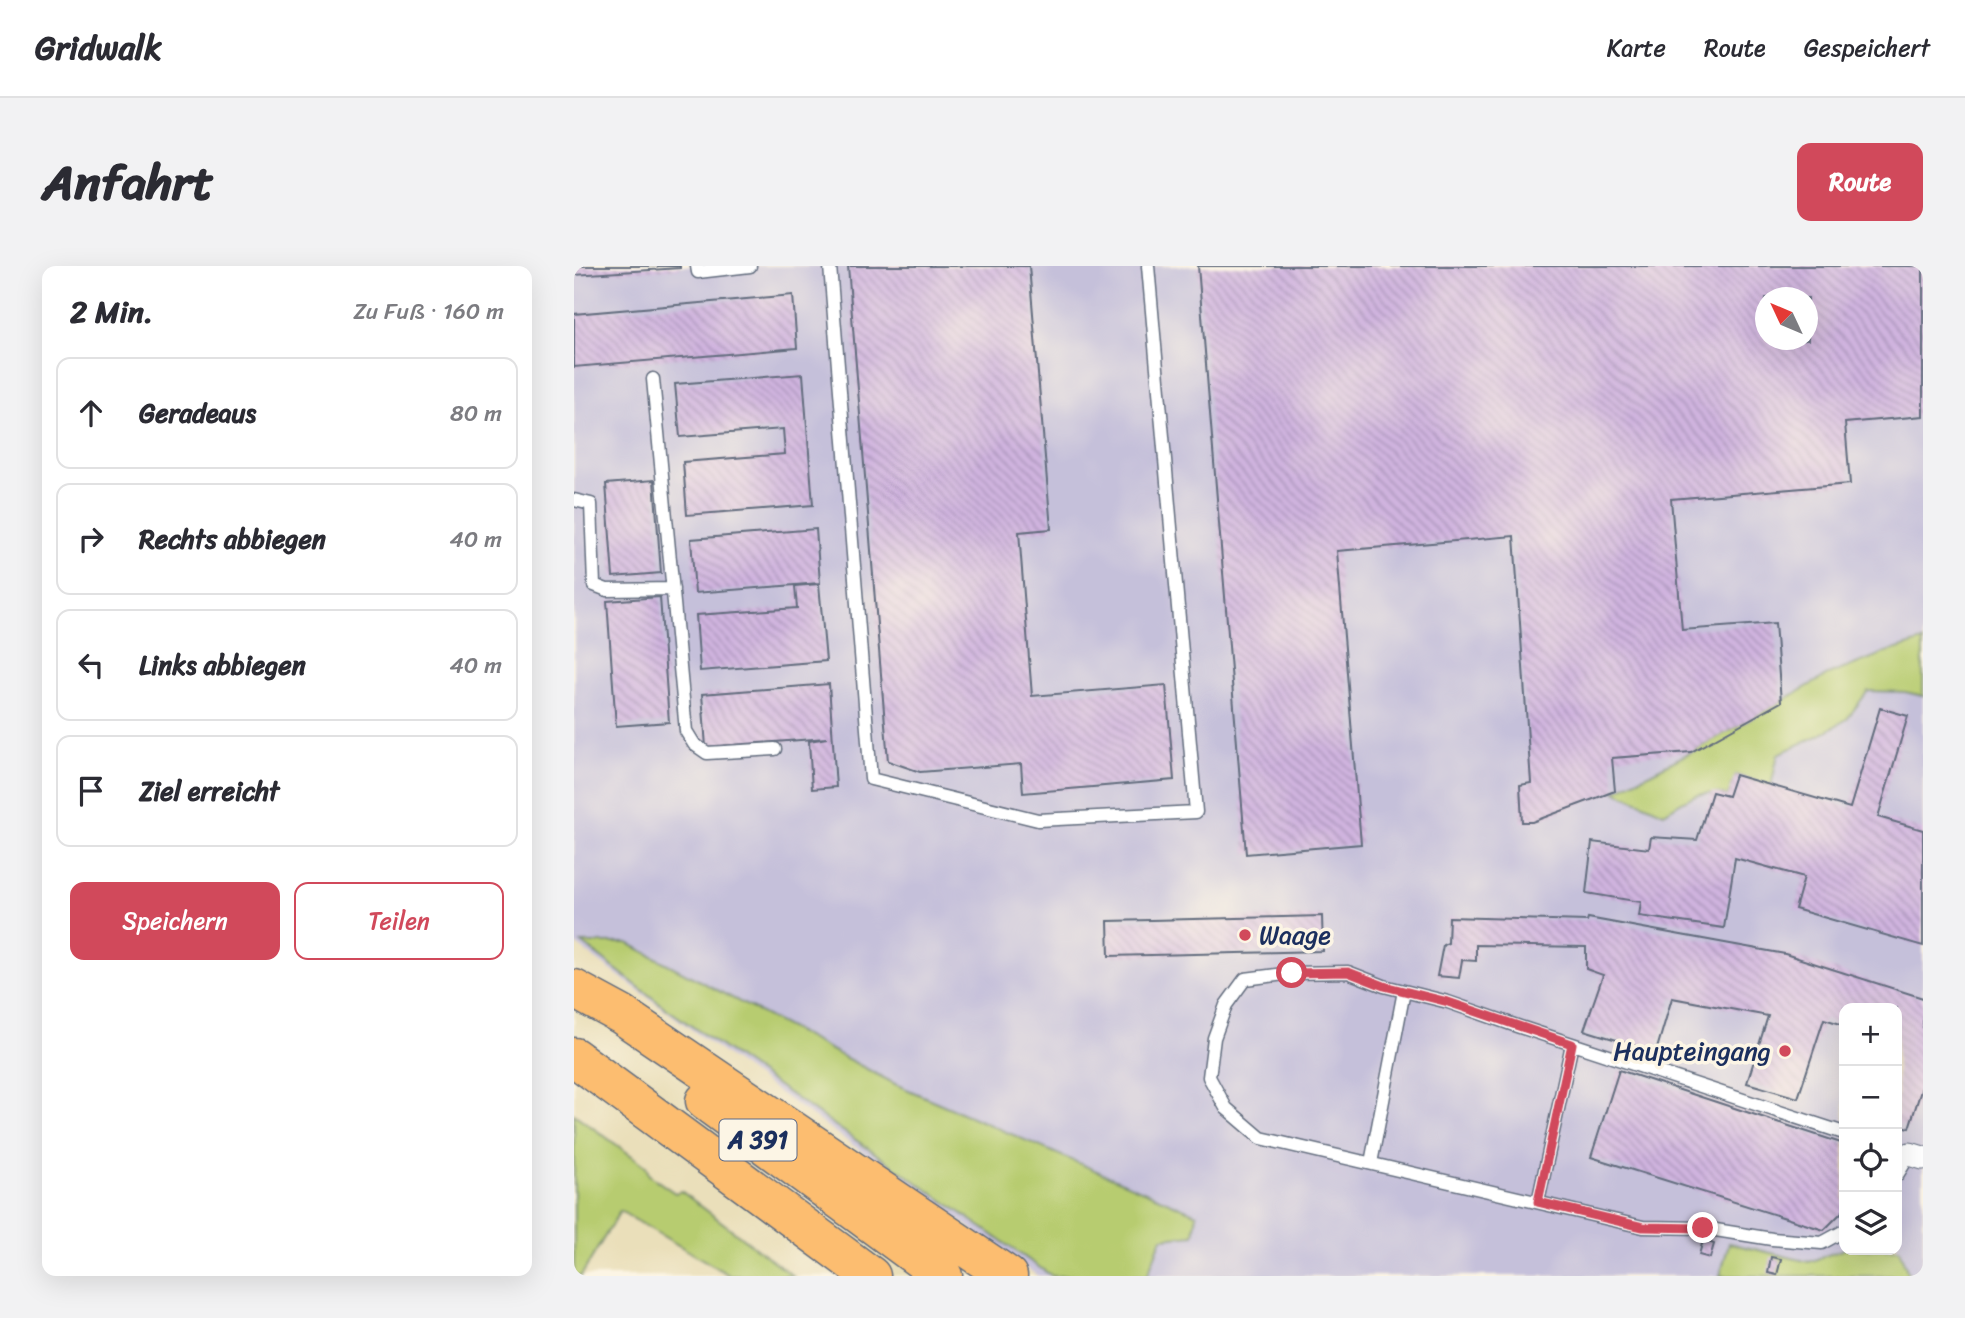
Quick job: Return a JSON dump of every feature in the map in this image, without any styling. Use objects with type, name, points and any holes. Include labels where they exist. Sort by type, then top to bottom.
[{"type":"highway","points":[[574,989],[622,1015],[1008,1276]]},
{"type":"highway","name":"A 391","points":[[574,1004],[943,1276]]},
{"type":"highway","name":"A 391","points":[[574,1057],[871,1276]]},
{"type":"lane","points":[[697,266],[698,272],[750,266]]},
{"type":"lane","points":[[830,266],[871,779],[1038,820],[1196,812],[1148,266]]},
{"type":"lane","points":[[653,379],[686,731],[700,750],[707,753],[775,749]]},
{"type":"lane","points":[[574,500],[591,504],[594,585],[607,590],[673,589]]},
{"type":"lane","points":[[1839,1131],[1448,1002],[1404,991],[1348,972],[1292,973],[1245,979],[1226,1005],[1213,1038],[1209,1077],[1226,1108],[1261,1138],[1643,1227],[1703,1228],[1772,1239],[1822,1243],[1839,1234]]},
{"type":"lane","points":[[1371,1163],[1404,991]]},
{"type":"lane","points":[[1538,1202],[1572,1044]]},
{"type":"shaded area","points":[[574,266],[1923,266],[1923,1276],[1038,1276],[734,1061],[574,943]]},
{"type":"green space","points":[[1923,641],[1923,696],[1905,692],[1868,691],[1847,719],[1778,754],[1771,786],[1736,775],[1728,796],[1710,793],[1694,796],[1664,813],[1615,791],[1828,675]]},
{"type":"green space","points":[[582,943],[628,943],[897,1085],[1197,1214],[1194,1235],[1162,1238],[1147,1276],[1052,1276],[667,1009]]},
{"type":"green space","points":[[574,1114],[646,1166],[649,1175],[675,1193],[681,1191],[793,1276],[731,1276],[620,1211],[581,1276],[574,1276]]},
{"type":"green space","points":[[1729,1243],[1809,1262],[1839,1251],[1839,1255],[1901,1255],[1909,1276],[1720,1276]]},
{"type":"building","points":[[574,266],[680,266],[680,268],[574,275]]},
{"type":"building","points":[[848,266],[1029,266],[1051,529],[1019,532],[1032,696],[1166,685],[1174,780],[1023,793],[1021,764],[920,772],[888,761]]},
{"type":"building","points":[[1198,266],[1923,266],[1923,416],[1845,423],[1850,484],[1671,499],[1682,630],[1775,623],[1781,702],[1691,752],[1612,758],[1615,791],[1532,822],[1522,822],[1520,785],[1531,783],[1514,536],[1337,551],[1361,844],[1246,854]]},
{"type":"building","points":[[793,295],[797,348],[574,367],[574,314]]},
{"type":"building","points":[[803,374],[813,505],[687,515],[683,462],[785,454],[783,429],[680,437],[675,384]]},
{"type":"building","points":[[654,480],[661,573],[613,577],[606,484]]},
{"type":"building","points":[[816,529],[820,583],[695,593],[691,539]]},
{"type":"building","points":[[819,584],[826,661],[700,671],[696,615],[797,608],[795,586]]},
{"type":"building","points":[[660,597],[669,722],[616,726],[607,601]]},
{"type":"building","points":[[829,684],[836,787],[812,789],[809,741],[827,738],[706,747],[702,694]]},
{"type":"building","points":[[1880,708],[1908,716],[1878,817],[1923,830],[1923,946],[1795,909],[1804,877],[1735,858],[1724,928],[1639,916],[1641,902],[1586,893],[1592,842],[1649,849],[1651,837],[1697,840],[1712,792],[1728,796],[1735,775],[1850,808]]},
{"type":"building","name":"Waage","points":[[1322,916],[1323,951],[1109,956],[1108,921]]},
{"type":"building","points":[[1449,917],[1587,921],[1588,918],[1785,954],[1923,998],[1923,1084],[1909,1128],[1902,1126],[1902,1003],[1839,1003],[1839,1024],[1824,1019],[1798,1098],[1747,1083],[1768,1016],[1672,998],[1656,1052],[1584,1030],[1603,975],[1586,969],[1586,947],[1476,945],[1476,961],[1462,960],[1459,978],[1437,976],[1443,945],[1448,943]]},
{"type":"building","points":[[1619,1070],[1839,1142],[1839,1215],[1824,1230],[1591,1157]]},
{"type":"building","points":[[1703,1240],[1714,1244],[1710,1258],[1699,1255]]},
{"type":"building","points":[[1771,1257],[1781,1259],[1777,1275],[1768,1273]]},
{"type":"place","name":"Waage","points":[[1245,935]]},
{"type":"place","name":"Haupteingang","points":[[1785,1051]]},
{"type":"route","points":[[1292,973],[1348,972],[1384,986],[1448,1002],[1572,1044],[1538,1202],[1643,1227],[1703,1228]]}]
